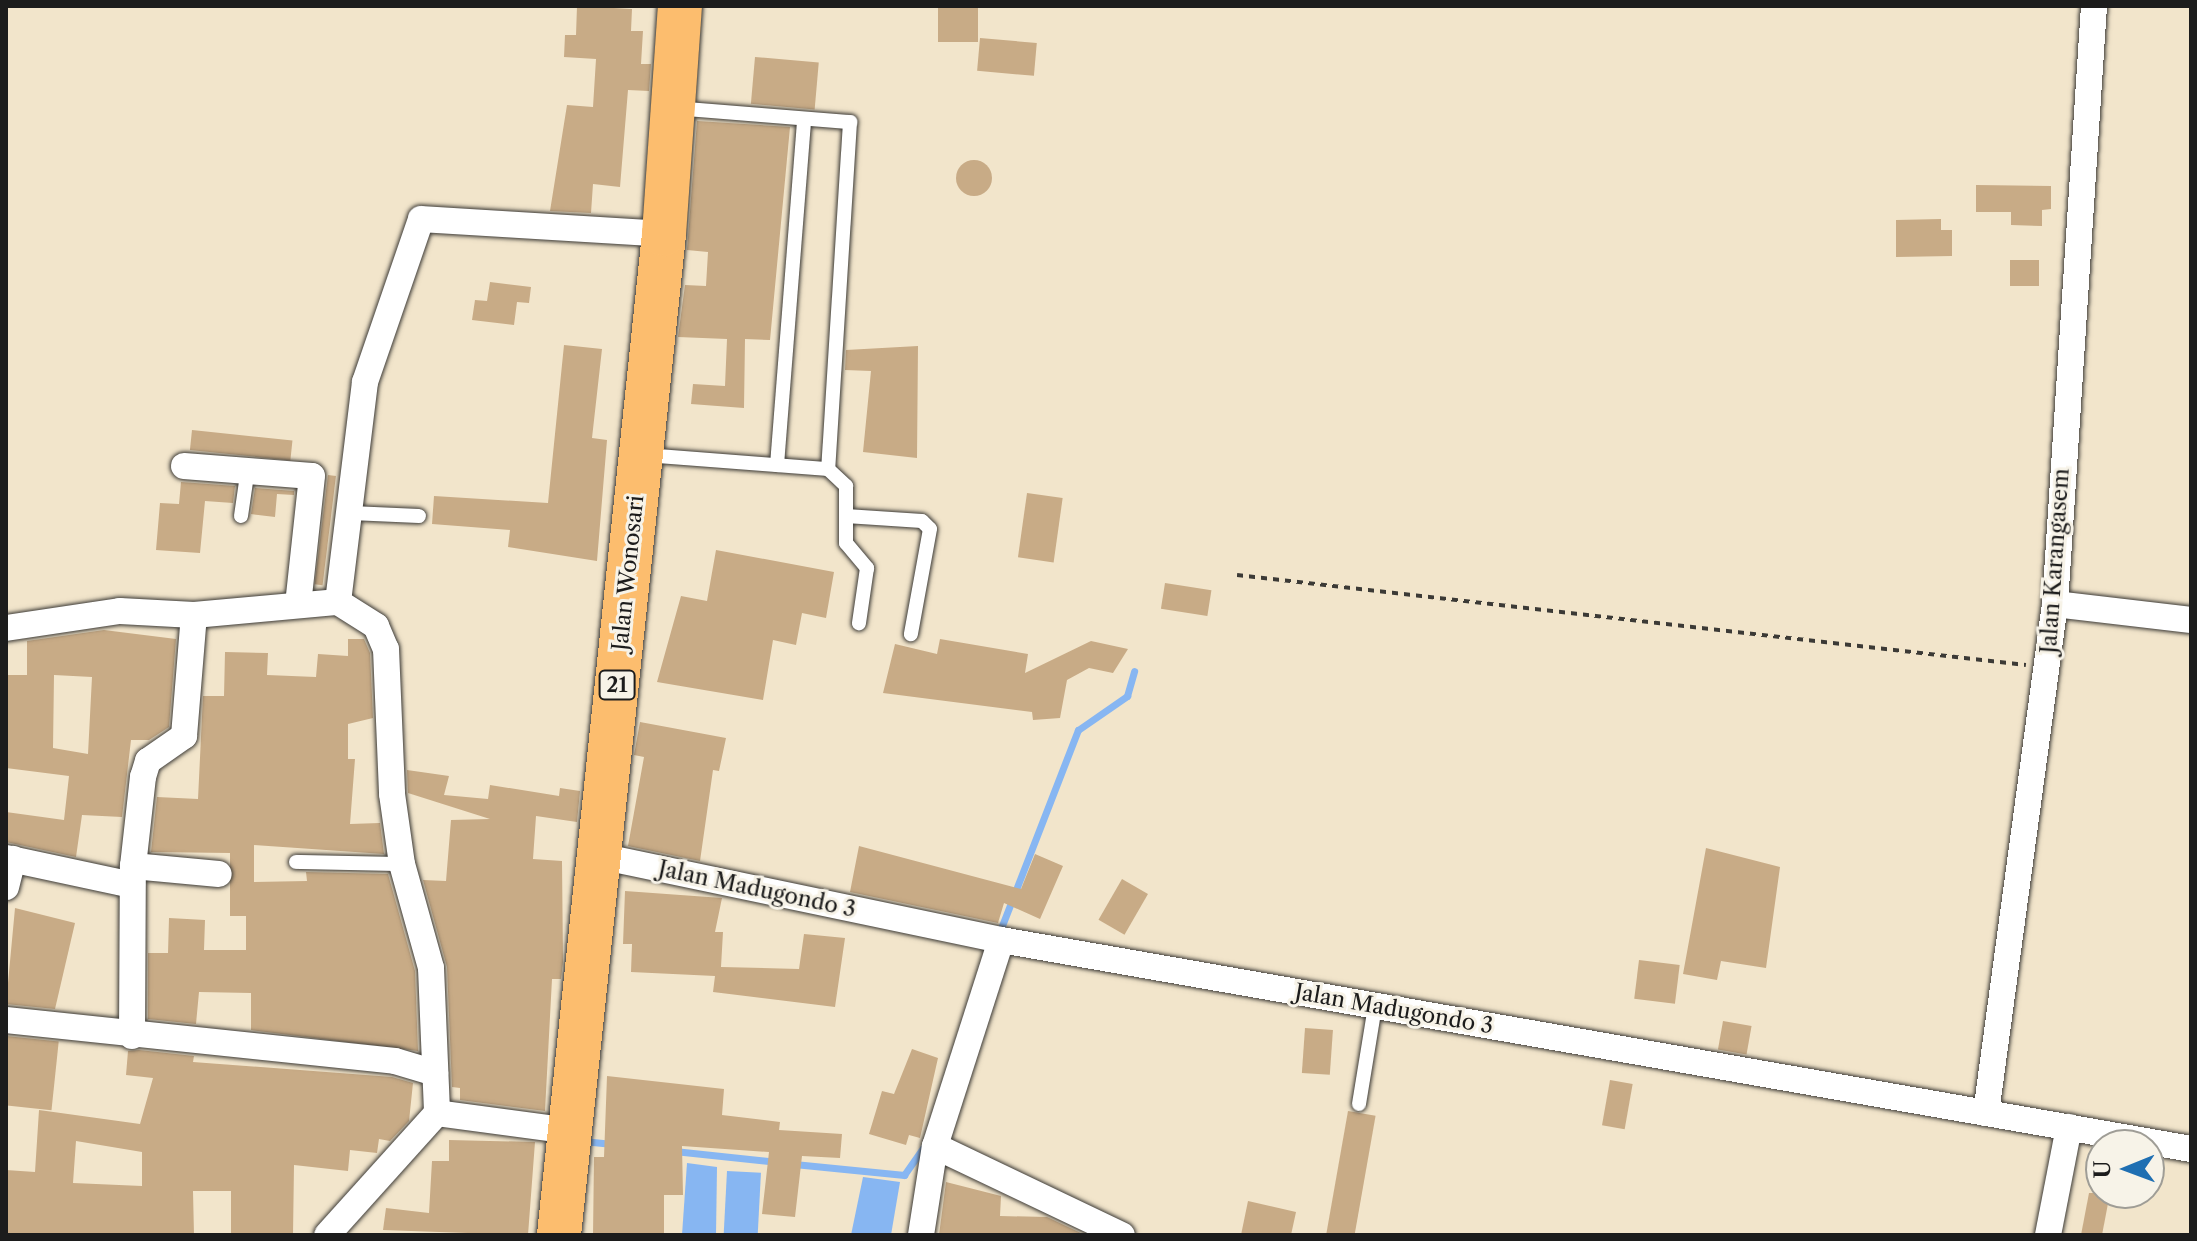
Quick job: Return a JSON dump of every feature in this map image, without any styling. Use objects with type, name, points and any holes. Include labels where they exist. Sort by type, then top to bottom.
[{"type":"highway","name":"Jalan Wonosari","points":[[559,1235],[664,234],[669,108],[680,6]]},
{"type":"street","name":"Jalan Karangasem","points":[[1986,1113],[2055,604],[2094,6]]},
{"type":"street","points":[[338,602],[365,382],[421,219],[664,234]]},
{"type":"street","points":[[184,466],[248,468],[312,476],[298,604]]},
{"type":"street","points":[[6,628],[120,611],[194,615],[338,602],[376,626],[386,649],[402,864],[431,968],[437,1113],[327,1235]]},
{"type":"street","points":[[2055,604],[2191,620]]},
{"type":"street","points":[[132,1036],[133,875],[148,761],[184,736],[194,615]]},
{"type":"street","name":"Jalan Madugondo 3","points":[[599,856],[1001,940],[2191,1149]]},
{"type":"street","points":[[6,887],[10,858],[133,875],[219,874]]},
{"type":"street","points":[[921,1235],[934,1150],[1001,940]]},
{"type":"street","points":[[6,1020],[132,1036],[395,1061],[435,1073]]},
{"type":"street","points":[[437,1113],[570,1139]]},
{"type":"street","points":[[2048,1235],[2069,1127]]},
{"type":"street","points":[[934,1150],[1075,1224],[1122,1235]]},
{"type":"lane","points":[[669,108],[850,122],[828,469]]},
{"type":"lane","points":[[777,465],[804,119]]},
{"type":"lane","points":[[640,455],[828,469],[846,486],[846,543],[867,568],[859,623]]},
{"type":"lane","points":[[241,516],[248,468]]},
{"type":"lane","points":[[351,513],[419,516]]},
{"type":"lane","points":[[846,516],[922,521],[930,529],[911,634]]},
{"type":"lane","points":[[296,862],[402,864]]},
{"type":"lane","points":[[1359,1104],[1375,1006]]},
{"type":"path","points":[[1237,575],[2048,668]]},
{"type":"water","points":[[687,1163],[717,1167],[716,1235],[682,1235]]},
{"type":"water","points":[[727,1171],[761,1173],[758,1235],[724,1235]]},
{"type":"water","points":[[863,1177],[900,1182],[891,1235],[851,1235]]},
{"type":"building","points":[[577,6],[632,9],[631,31],[643,31],[641,64],[651,64],[649,91],[628,90],[620,187],[593,184],[591,213],[550,211],[567,105],[593,107],[596,59],[564,57],[565,35],[576,35]]},
{"type":"building","points":[[938,6],[978,6],[978,42],[938,42]]},
{"type":"building","points":[[980,38],[1037,43],[1034,76],[977,71]]},
{"type":"building","points":[[755,57],[819,63],[815,109],[751,104]]},
{"type":"building","points":[[697,121],[790,127],[770,340],[745,339],[744,408],[691,404],[693,384],[725,386],[727,339],[678,337],[685,285],[706,286],[708,252],[687,250]]},
{"type":"building","points":[[974,160],[987,165],[992,178],[987,191],[974,196],[961,191],[956,178],[961,165]]},
{"type":"building","points":[[1976,185],[2051,186],[2051,209],[2042,210],[2042,226],[2011,225],[2011,212],[1976,212]]},
{"type":"building","points":[[1941,219],[1941,230],[1952,230],[1952,256],[1896,257],[1896,220]]},
{"type":"building","points":[[2010,260],[2039,260],[2039,286],[2010,286]]},
{"type":"building","points":[[490,282],[531,287],[529,303],[517,302],[514,325],[472,320],[475,300],[487,301]]},
{"type":"building","points":[[564,345],[602,349],[592,438],[607,440],[597,561],[508,547],[510,530],[432,524],[434,496],[548,503]]},
{"type":"building","points":[[918,346],[917,458],[863,452],[871,371],[845,370],[846,350]]},
{"type":"building","points":[[192,430],[292,441],[290,460],[190,450]]},
{"type":"building","points":[[328,475],[336,476],[323,585],[315,584]]},
{"type":"building","points":[[181,482],[235,486],[233,503],[205,501],[200,553],[156,550],[160,503],[179,504]]},
{"type":"building","points":[[255,488],[294,491],[294,495],[277,494],[275,517],[251,514]]},
{"type":"building","points":[[1027,493],[1063,498],[1054,562],[1018,557]]},
{"type":"building","points":[[716,550],[834,572],[826,618],[802,613],[796,645],[773,640],[763,700],[657,682],[681,596],[707,601]]},
{"type":"building","points":[[1165,583],[1211,590],[1207,616],[1161,609]]},
{"type":"building","points":[[104,630],[176,639],[169,727],[149,740],[131,740],[122,817],[82,815],[76,857],[6,842],[6,812],[64,820],[69,776],[6,768],[6,675],[27,675],[27,641]],"holes":[[[54,675],[92,677],[88,754],[53,748]]]},
{"type":"building","points":[[348,639],[364,639],[370,653],[373,718],[348,724],[348,759],[355,759],[350,824],[380,823],[384,854],[254,845],[254,882],[307,881],[306,872],[388,874],[415,971],[418,1051],[251,1030],[251,993],[199,992],[196,1024],[148,1019],[148,953],[168,953],[169,918],[205,920],[204,950],[246,950],[246,916],[230,916],[230,853],[151,852],[157,797],[198,799],[203,696],[224,696],[225,652],[268,653],[267,675],[316,677],[318,654],[348,656]]},
{"type":"building","points":[[940,639],[1028,654],[1025,673],[1091,641],[1128,649],[1113,673],[1089,668],[1067,680],[1060,718],[1033,720],[1032,712],[883,693],[895,644],[937,654]]},
{"type":"building","points":[[640,722],[726,738],[719,771],[713,770],[700,861],[628,846],[644,757],[634,755]]},
{"type":"building","points":[[407,770],[449,776],[444,795],[488,799],[490,785],[559,796],[560,788],[580,791],[577,822],[536,816],[533,859],[562,861],[563,962],[561,979],[552,979],[545,1111],[460,1100],[460,1088],[452,1087],[447,967],[423,880],[446,881],[451,820],[490,819],[408,793]]},
{"type":"building","points":[[859,846],[1021,889],[1035,854],[1063,866],[1040,919],[1004,903],[998,923],[850,892]]},
{"type":"building","points":[[1706,848],[1780,867],[1766,968],[1721,961],[1717,980],[1683,974]]},
{"type":"building","points":[[1122,879],[1148,894],[1124,935],[1098,920]]},
{"type":"building","points":[[625,891],[722,898],[715,932],[723,932],[721,967],[799,969],[804,934],[845,938],[835,1007],[713,992],[715,976],[631,972],[632,944],[623,944]]},
{"type":"building","points":[[15,908],[75,923],[55,1009],[6,1004]]},
{"type":"building","points":[[1639,960],[1680,965],[1675,1004],[1634,999]]},
{"type":"building","points":[[1723,1021],[1752,1026],[1747,1055],[1718,1050]]},
{"type":"building","points":[[1305,1028],[1333,1030],[1330,1075],[1302,1073]]},
{"type":"building","points":[[6,1036],[59,1042],[51,1110],[6,1105]]},
{"type":"building","points":[[912,1049],[938,1058],[920,1138],[909,1135],[906,1145],[869,1134],[882,1091],[894,1094]]},
{"type":"building","points":[[128,1051],[194,1056],[193,1062],[392,1077],[413,1083],[409,1121],[390,1141],[379,1139],[377,1153],[350,1150],[348,1171],[294,1165],[293,1235],[231,1235],[231,1191],[193,1191],[194,1235],[7,1235],[6,1170],[35,1172],[39,1110],[140,1124],[153,1078],[126,1075]],"holes":[[[76,1141],[142,1152],[142,1186],[73,1183]]]},
{"type":"building","points":[[607,1076],[724,1089],[722,1115],[780,1122],[779,1130],[842,1134],[840,1158],[802,1156],[795,1217],[762,1214],[769,1152],[682,1146],[683,1195],[664,1195],[664,1235],[593,1235],[594,1157],[604,1157]]},
{"type":"building","points":[[1610,1080],[1633,1084],[1625,1129],[1602,1125]]},
{"type":"building","points":[[1348,1111],[1376,1116],[1355,1235],[1326,1235]]},
{"type":"building","points":[[449,1140],[535,1142],[528,1235],[383,1230],[386,1208],[429,1213],[432,1161],[449,1161]]},
{"type":"building","points":[[946,1182],[1001,1196],[1000,1216],[1047,1217],[1085,1235],[939,1235]]},
{"type":"building","points":[[1248,1201],[1296,1212],[1291,1235],[1241,1235]]},
{"type":"building","points":[[2086,1209],[2107,1209],[2102,1235],[2081,1235]]},
{"type":"waterway","points":[[998,936],[1078,730],[1127,696],[1134,671]]},
{"type":"waterway","points":[[583,1141],[610,1144]]},
{"type":"waterway","points":[[794,1164],[904,1175],[925,1145]]},
{"type":"waterway","points":[[674,1151],[777,1162]]}]
